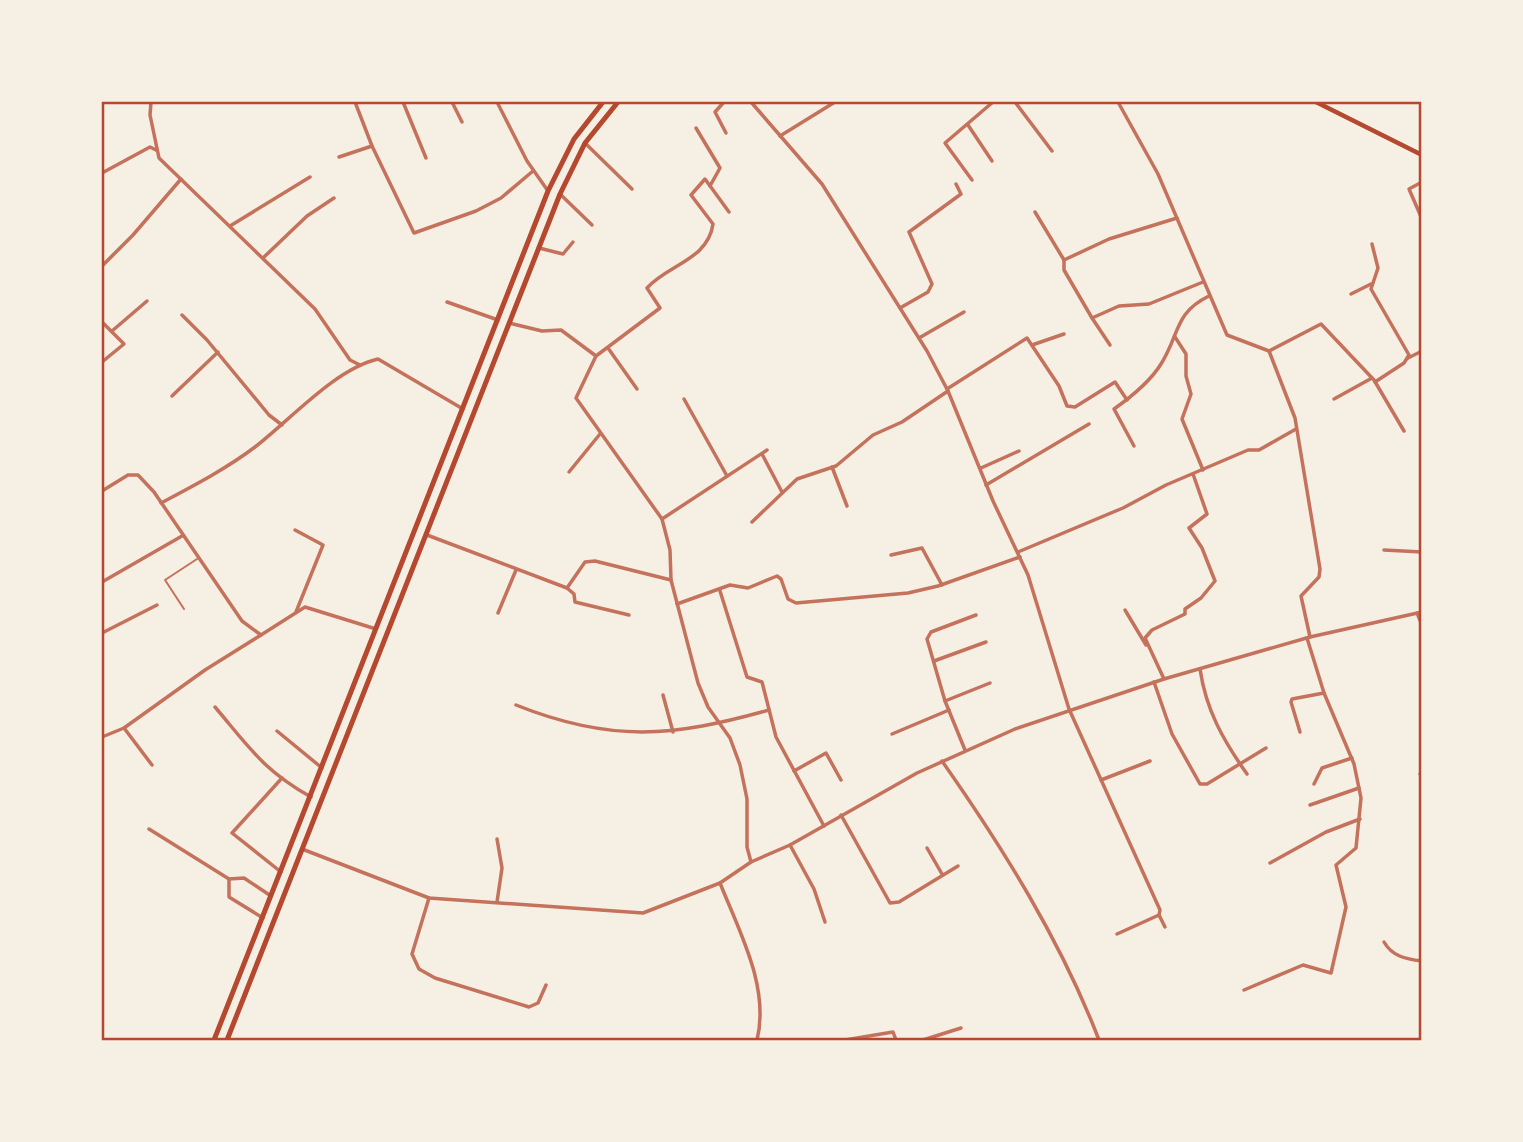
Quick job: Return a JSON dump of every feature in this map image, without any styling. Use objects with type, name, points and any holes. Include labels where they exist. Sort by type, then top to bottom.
[{"type":"main road","points":[[214,1041],[548,191],[574,139],[603,102]]},
{"type":"main road","points":[[227,1041],[560,194],[585,142],[618,102]]},
{"type":"main road","points":[[1316,102],[1422,155]]},
{"type":"main road","points":[[292,845],[302,849]]},
{"type":"street","points":[[151,102],[149,115],[159,158],[315,309],[351,360],[360,365]]},
{"type":"street","points":[[355,102],[372,146],[414,233],[476,211],[501,198],[533,171]]},
{"type":"street","points":[[403,102],[426,158]]},
{"type":"street","points":[[452,102],[462,122]]},
{"type":"street","points":[[497,102],[533,171],[548,191]]},
{"type":"street","points":[[724,102],[715,112],[726,133]]},
{"type":"street","points":[[751,102],[822,184],[919,338],[948,390],[986,485],[1019,555],[1044,623],[1069,709],[1156,899],[1165,927]]},
{"type":"street","points":[[780,136],[835,102]]},
{"type":"street","points":[[972,180],[945,143],[993,102]]},
{"type":"street","points":[[1015,102],[1052,151]]},
{"type":"street","points":[[1118,102],[1158,174],[1227,335],[1269,351],[1321,324],[1373,380],[1404,431]]},
{"type":"street","points":[[968,125],[992,161]]},
{"type":"street","points":[[696,128],[720,168],[710,186]]},
{"type":"street","points":[[585,142],[632,188]]},
{"type":"street","points":[[339,157],[372,146]]},
{"type":"street","points":[[102,173],[149,147],[156,150]]},
{"type":"street","points":[[230,226],[310,177]]},
{"type":"street","points":[[102,265],[133,235],[181,179]]},
{"type":"street","points":[[729,212],[705,180],[691,195],[713,224],[708,237],[691,260],[654,280],[647,288],[660,308],[596,356],[576,398],[662,519],[670,550],[671,580],[698,683],[708,708],[722,723],[740,765],[751,862]]},
{"type":"street","points":[[1422,182],[1409,189],[1422,219]]},
{"type":"street","points":[[900,308],[928,292],[932,284],[909,232],[961,194],[956,184]]},
{"type":"street","points":[[560,194],[592,225]]},
{"type":"street","points":[[263,258],[307,216],[334,198]]},
{"type":"street","points":[[1035,212],[1064,260],[1064,270],[1110,345]]},
{"type":"street","points":[[1064,260],[1109,239],[1177,218]]},
{"type":"street","points":[[539,248],[563,254],[573,242]]},
{"type":"street","points":[[1351,294],[1371,284],[1378,268],[1371,244]]},
{"type":"street","points":[[1092,318],[1119,306],[1149,304],[1203,282]]},
{"type":"street","points":[[1371,284],[1409,355],[1406,359]]},
{"type":"street","points":[[1134,446],[1114,409],[1127,400],[1160,365],[1185,310],[1209,296]]},
{"type":"street","points":[[112,331],[147,301]]},
{"type":"street","points":[[447,302],[498,320]]},
{"type":"street","points":[[919,338],[964,312]]},
{"type":"street","points":[[182,315],[218,352],[269,415],[282,425]]},
{"type":"street","points":[[102,321],[124,344],[102,362]]},
{"type":"street","points":[[509,323],[542,331],[561,330],[596,356]]},
{"type":"street","points":[[1032,345],[1064,334]]},
{"type":"street","points":[[1175,337],[1186,354],[1186,376],[1191,394],[1182,419],[1203,470]]},
{"type":"street","points":[[752,522],[797,479],[832,467],[873,435],[902,422],[1027,338],[1059,386],[1067,406],[1076,407],[1115,382],[1127,400]]},
{"type":"street","points":[[608,348],[638,389]]},
{"type":"street","points":[[1244,990],[1303,965],[1331,973],[1346,907],[1336,865],[1356,848],[1360,819],[1359,788],[1352,758],[1324,693],[1308,637],[1301,596],[1319,577],[1320,569],[1296,429],[1269,351]]},
{"type":"street","points":[[1334,399],[1422,351]]},
{"type":"street","points":[[172,396],[218,352]]},
{"type":"street","points":[[161,503],[234,461],[360,365],[378,359],[463,409]]},
{"type":"street","points":[[684,399],[727,476]]},
{"type":"street","points":[[986,485],[1089,424]]},
{"type":"street","points":[[677,604],[720,591],[730,585],[753,587],[780,576],[788,599],[796,603],[908,593],[942,585],[1019,555],[1248,450],[1259,450],[1296,429]]},
{"type":"street","points":[[569,472],[600,434]]},
{"type":"street","points":[[662,519],[764,451],[782,492]]},
{"type":"street","points":[[981,468],[1019,451]]},
{"type":"street","points":[[832,467],[847,506]]},
{"type":"street","points":[[102,491],[136,474],[161,503],[242,621],[261,635]]},
{"type":"street","points":[[1147,646],[1146,638],[1152,630],[1185,614],[1185,609],[1201,598],[1215,582],[1202,548],[1189,528],[1207,514],[1193,474]]},
{"type":"street","points":[[295,530],[323,545],[295,614]]},
{"type":"street","points":[[427,535],[567,588],[574,594],[575,602],[629,615]]},
{"type":"street","points":[[102,582],[182,536]]},
{"type":"street","points":[[891,555],[922,548],[931,559],[942,585]]},
{"type":"street","points":[[1384,550],[1422,552]]},
{"type":"street","points":[[567,588],[585,562],[595,561],[671,580]]},
{"type":"street","points":[[1422,566],[1422,601]]},
{"type":"street","points":[[498,613],[516,570]]},
{"type":"street","points":[[720,591],[747,677],[762,682],[776,737],[824,826]]},
{"type":"street","points":[[102,634],[157,605]]},
{"type":"street","points":[[102,737],[124,728],[205,670],[305,607],[376,629]]},
{"type":"street","points":[[1125,610],[1164,678]]},
{"type":"street","points":[[302,849],[429,898],[643,913],[720,883],[751,862],[790,845],[942,761],[1069,709],[1164,678],[1308,637],[1419,613],[1422,625]]},
{"type":"street","points":[[965,750],[945,701],[927,639],[931,632],[976,615]]},
{"type":"street","points":[[934,661],[986,642]]},
{"type":"street","points":[[1200,669],[1204,696],[1214,724],[1247,774]]},
{"type":"street","points":[[945,701],[990,682]]},
{"type":"street","points":[[1154,682],[1172,734],[1200,784],[1207,784],[1266,748]]},
{"type":"street","points":[[1300,732],[1292,699],[1324,693]]},
{"type":"street","points":[[663,695],[673,732]]},
{"type":"street","points":[[516,705],[543,715],[629,733],[673,732],[722,723],[770,709]]},
{"type":"street","points":[[215,707],[249,751],[310,797]]},
{"type":"street","points":[[892,734],[949,710]]},
{"type":"street","points":[[124,728],[152,765]]},
{"type":"street","points":[[277,732],[322,768]]},
{"type":"street","points":[[794,771],[826,753],[841,780]]},
{"type":"street","points":[[1314,784],[1322,768],[1352,758]]},
{"type":"street","points":[[942,761],[997,844],[1061,954],[1099,1041]]},
{"type":"street","points":[[1101,780],[1150,761]]},
{"type":"street","points":[[281,872],[232,833],[282,778]]},
{"type":"street","points":[[1310,805],[1359,788]]},
{"type":"street","points":[[841,816],[890,903],[899,902],[958,866]]},
{"type":"street","points":[[1270,863],[1326,832],[1360,819]]},
{"type":"street","points":[[149,829],[229,879],[244,877],[271,896]]},
{"type":"street","points":[[497,839],[502,868],[497,902]]},
{"type":"street","points":[[790,845],[814,889],[825,922]]},
{"type":"street","points":[[927,848],[942,874]]},
{"type":"street","points":[[229,879],[229,897],[262,918]]},
{"type":"street","points":[[720,883],[757,986],[760,1012],[757,1041]]},
{"type":"street","points":[[429,898],[412,954],[419,969],[435,978],[529,1007],[538,1003],[546,985]]},
{"type":"street","points":[[1117,934],[1159,915]]},
{"type":"street","points":[[1384,942],[1389,951],[1405,960],[1422,961]]},
{"type":"street","points":[[923,1041],[961,1028]]},
{"type":"street","points":[[845,1041],[893,1032],[897,1041]]},
{"type":"lane","points":[[184,609],[165,580],[197,558]]}]
